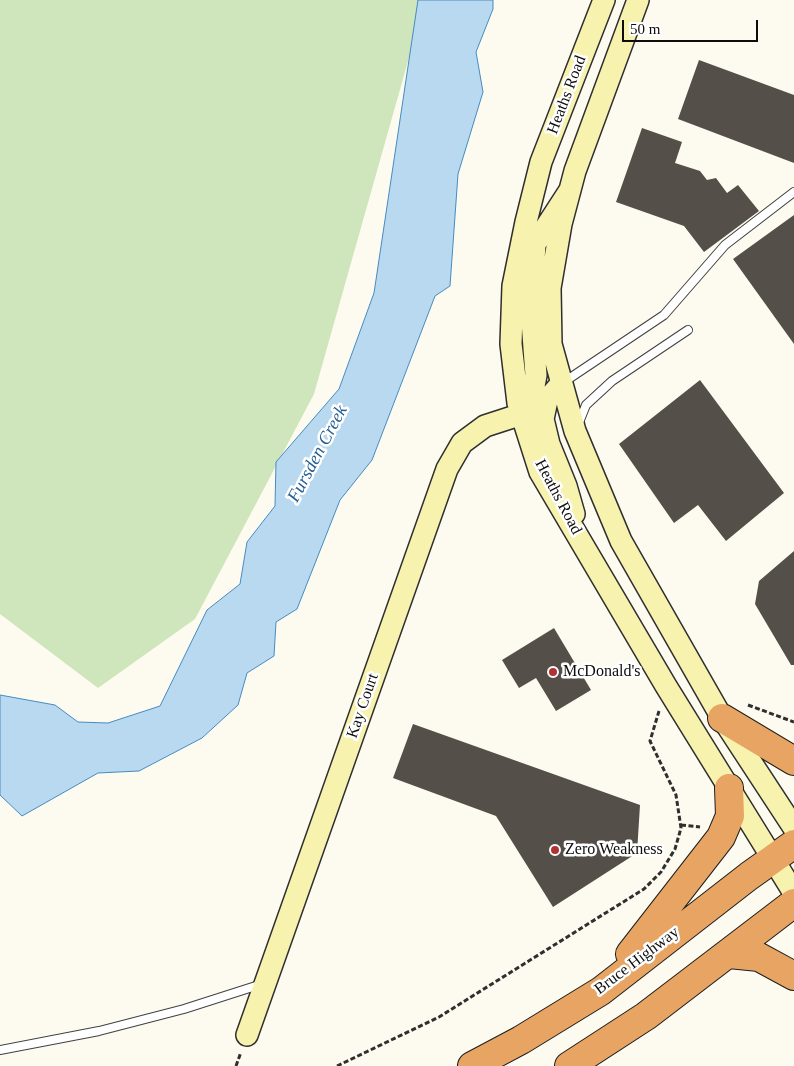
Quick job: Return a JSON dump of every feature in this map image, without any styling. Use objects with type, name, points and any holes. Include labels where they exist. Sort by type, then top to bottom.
[{"type":"highway","points":[[722,718],[794,761]]},
{"type":"highway","points":[[601,991],[721,837],[730,816],[729,788]]},
{"type":"highway","name":"Bruce Highway","points":[[472,1066],[521,1040],[601,991],[784,852]]},
{"type":"highway","points":[[569,1066],[646,1016],[794,903]]},
{"type":"highway","points":[[729,954],[759,957],[794,976]]},
{"type":"main road","name":"Heaths Road","points":[[604,0],[540,162],[512,286],[511,344],[518,403],[540,472],[666,686],[729,788],[784,852],[794,894]]},
{"type":"main road","name":"Heaths Road","points":[[638,0],[570,190],[561,224],[550,288],[551,344],[575,431],[621,541],[722,718],[794,828]]},
{"type":"main road","points":[[522,414],[532,397],[536,375],[532,307],[535,244],[570,190]]},
{"type":"main road","points":[[561,384],[547,400],[543,419],[549,444],[566,486],[582,543]]},
{"type":"main road","name":"Kay Court","points":[[247,1035],[447,469],[462,443],[485,426],[522,414]]},
{"type":"lane","points":[[561,384],[664,315],[725,245],[794,192]]},
{"type":"lane","points":[[575,431],[586,405],[612,381],[688,330]]},
{"type":"lane","points":[[0,1050],[99,1032],[184,1009],[265,983]]},
{"type":"path","points":[[337,1066],[439,1017],[644,889],[661,872],[675,849],[681,825],[676,795],[650,741],[666,686]]},
{"type":"path","points":[[681,825],[692,826]]},
{"type":"green space","points":[[0,0],[420,0],[412,47],[314,394],[195,619],[98,688],[0,614]]},
{"type":"water","name":"Fursden Creek","points":[[418,0],[493,0],[493,9],[476,52],[483,92],[458,174],[450,286],[435,296],[372,460],[340,500],[297,609],[276,622],[274,656],[247,673],[238,705],[202,738],[139,771],[98,773],[22,816],[0,795],[0,695],[55,705],[78,722],[108,723],[160,706],[207,610],[240,584],[247,542],[275,506],[276,462],[339,389],[374,293]]},
{"type":"building","points":[[699,60],[794,95],[794,163],[678,119]]},
{"type":"building","points":[[642,128],[682,142],[675,163],[700,171],[707,180],[716,178],[727,193],[738,185],[759,211],[704,252],[684,226],[616,202]]},
{"type":"building","points":[[794,215],[794,344],[733,259]]},
{"type":"building","points":[[700,380],[784,493],[726,541],[698,505],[674,523],[619,444]]},
{"type":"building","points":[[794,551],[794,665],[791,665],[755,604],[759,581]]},
{"type":"building","points":[[554,628],[591,690],[556,711],[536,678],[519,688],[502,660]]},
{"type":"building","points":[[413,724],[640,805],[637,853],[553,907],[496,816],[393,778]]},
{"type":"place","name":"McDonald's","points":[[553,672]]},
{"type":"place","name":"Zero Weakness","points":[[555,850]]}]
